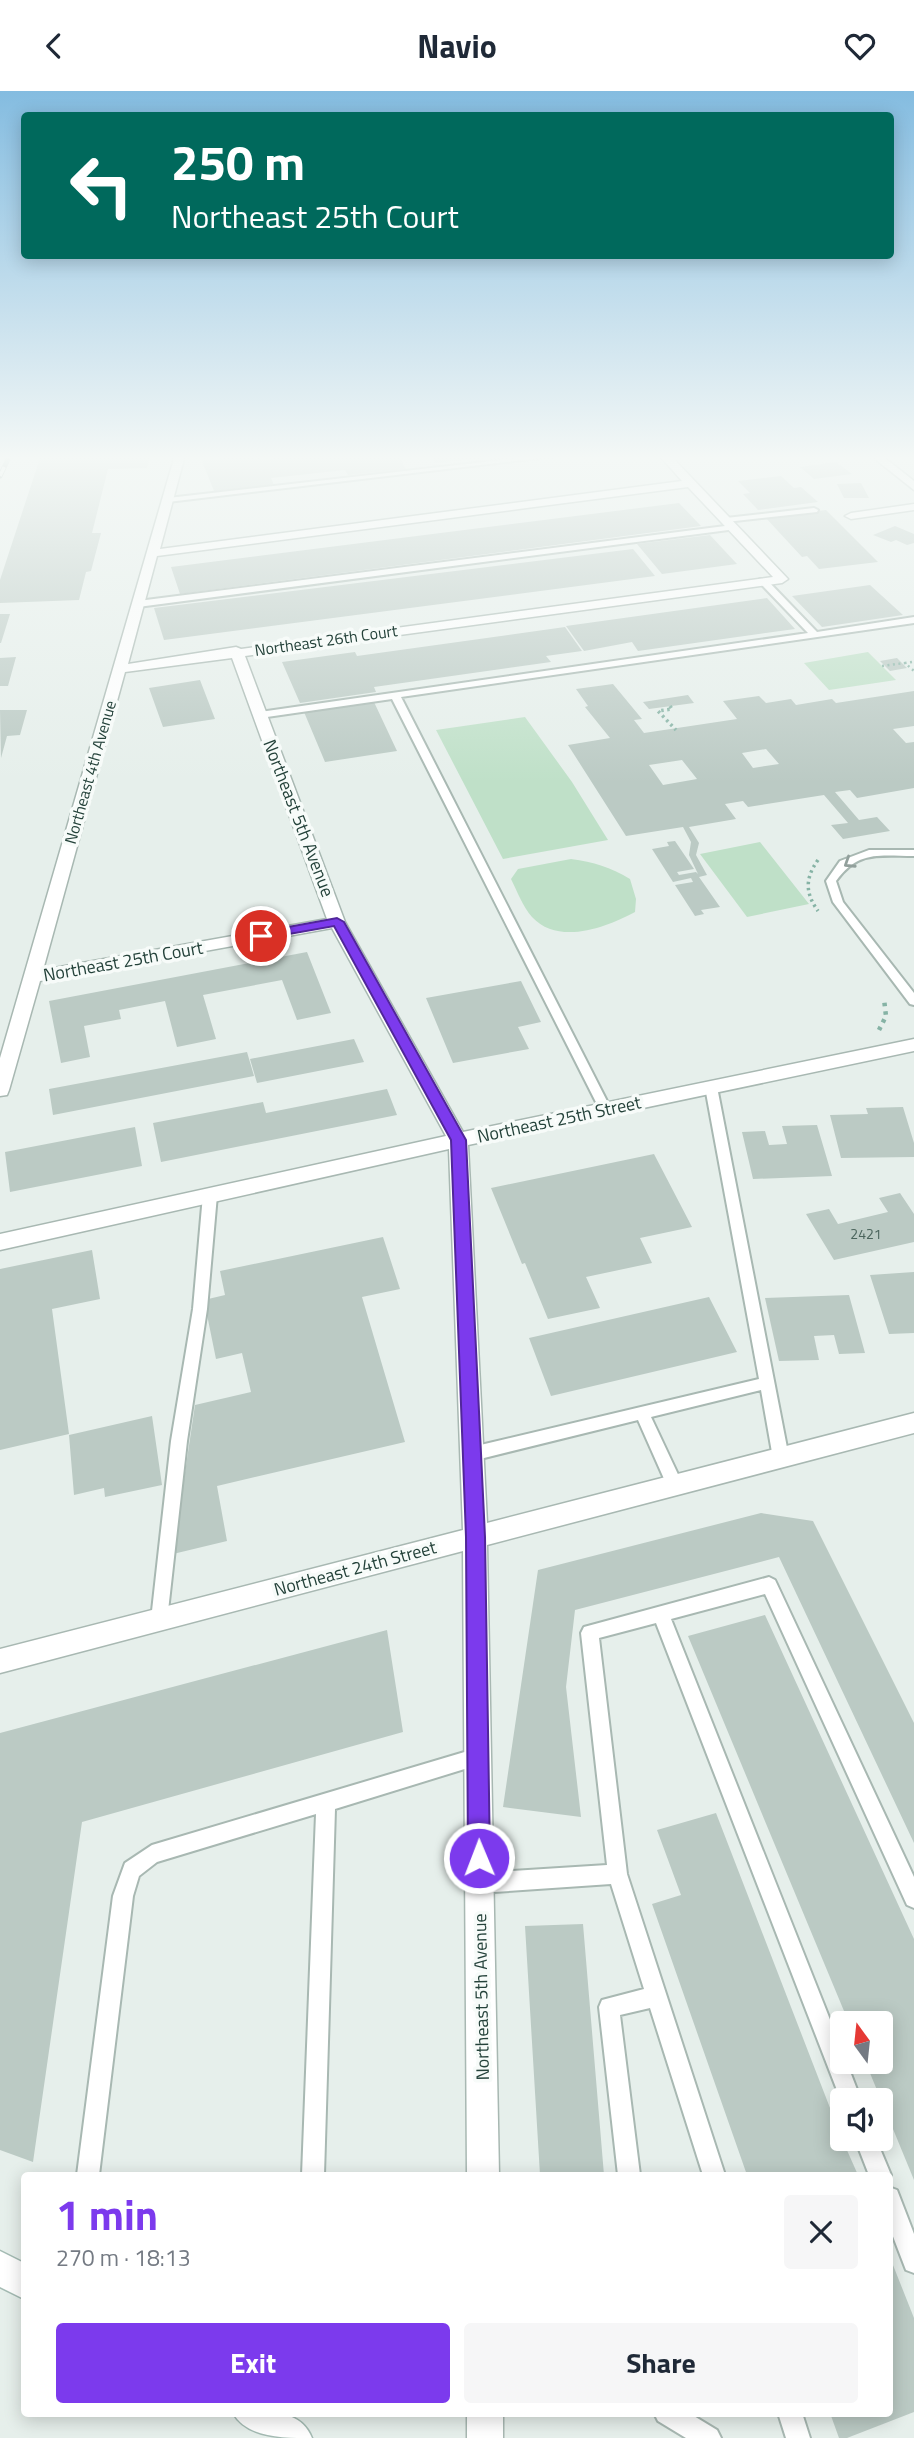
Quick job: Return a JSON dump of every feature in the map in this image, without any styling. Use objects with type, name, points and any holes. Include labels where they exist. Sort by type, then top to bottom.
[{"type":"street","name":"Northeast 4th Avenue","points":[[0,1090],[150,565]]},
{"type":"street","name":"Northeast 26th Court","points":[[120,669],[782,579],[768,565]]},
{"type":"street","name":"Northeast 5th Avenue","points":[[236,652],[337,922],[458,1140],[475,1537],[482,2172]]},
{"type":"street","name":"Northeast 25th Court","points":[[32,977],[337,922]]},
{"type":"street","name":"Northeast 25th Street","points":[[0,1242],[458,1140],[914,1045]]},
{"type":"street","name":"Northeast 24th Street","points":[[0,1661],[914,1423]]},
{"type":"street","points":[[0,2268],[21,2280]]},
{"type":"street","points":[[258,2417],[294,2438]]},
{"type":"street","points":[[485,2417],[485,2438]]},
{"type":"lane","points":[[138,604],[430,565]]},
{"type":"lane","points":[[763,581],[814,635]]},
{"type":"lane","points":[[260,715],[914,620]]},
{"type":"lane","points":[[395,695],[605,1109]]},
{"type":"lane","points":[[914,853],[869,853],[844,863],[831,881],[838,902],[914,1001]]},
{"type":"lane","points":[[711,1087],[781,1458]]},
{"type":"lane","points":[[159,1619],[179,1441],[200,1309],[210,1195]]},
{"type":"lane","points":[[472,1454],[766,1383]]},
{"type":"lane","points":[[642,1413],[675,1485]]},
{"type":"lane","points":[[712,2172],[617,1874],[590,1633],[769,1585],[914,1898]]},
{"type":"lane","points":[[661,1614],[846,2088]]},
{"type":"lane","points":[[88,2172],[123,1896],[132,1870],[152,1854],[478,1757]]},
{"type":"lane","points":[[313,2172],[326,1802]]},
{"type":"lane","points":[[479,1883],[617,1874]]},
{"type":"lane","points":[[629,2172],[609,2007],[656,1997]]},
{"type":"lane","points":[[871,2151],[879,2172]]},
{"type":"lane","points":[[893,2208],[914,2262]]},
{"type":"lane","points":[[673,2417],[709,2438]]},
{"type":"lane","points":[[791,2417],[798,2438]]},
{"type":"path","points":[[882,666],[912,662]]},
{"type":"path","points":[[905,663],[914,671]]},
{"type":"path","points":[[670,706],[672,709],[658,711],[668,725],[676,730]]},
{"type":"green space","points":[[868,652],[896,680],[829,690],[804,663]]},
{"type":"green space","points":[[525,717],[572,782],[608,840],[503,859],[436,730]]},
{"type":"green space","points":[[760,842],[809,904],[747,917],[700,854]]},
{"type":"green space","points":[[571,859],[602,866],[630,879],[636,899],[635,912],[597,928],[569,932],[543,926],[532,917],[511,879],[518,869]]},
{"type":"building","points":[[5,565],[93,565],[91,571],[86,572],[79,600],[0,603],[0,580]]},
{"type":"building","points":[[191,565],[406,565],[180,594],[171,567]]},
{"type":"building","points":[[507,565],[646,565],[655,576],[164,640],[154,608]]},
{"type":"building","points":[[654,565],[733,565],[662,574]]},
{"type":"building","points":[[815,565],[857,565],[819,569]]},
{"type":"building","points":[[870,585],[903,615],[822,627],[792,596]]},
{"type":"building","points":[[767,598],[795,629],[638,651],[632,642],[584,651],[566,626]]},
{"type":"building","points":[[0,614],[10,614],[1,643],[0,643]]},
{"type":"building","points":[[565,627],[582,651],[546,656],[551,662],[374,687],[376,692],[300,703],[282,662],[355,652],[357,656]]},
{"type":"building","points":[[16,657],[8,686],[0,686],[0,658]]},
{"type":"building","points":[[897,658],[907,668],[890,671],[880,661]]},
{"type":"building","points":[[200,680],[215,719],[163,727],[149,688]]},
{"type":"building","points":[[613,684],[642,719],[634,720],[644,733],[737,719],[723,701],[759,696],[766,703],[791,699],[796,705],[832,699],[836,703],[914,691],[914,726],[893,729],[906,743],[914,742],[914,788],[857,798],[850,790],[835,792],[859,820],[877,817],[890,831],[843,839],[831,825],[848,823],[824,795],[748,807],[743,801],[725,804],[736,819],[689,827],[699,843],[696,855],[707,875],[699,877],[720,907],[701,910],[704,914],[695,916],[675,885],[693,882],[691,878],[673,882],[652,849],[669,846],[667,842],[675,841],[694,869],[677,872],[679,875],[696,872],[698,874],[689,855],[691,842],[683,827],[626,836],[568,745],[610,738],[585,707],[588,706],[576,689]],"holes":[[[766,749],[779,764],[753,768],[742,753]],[[682,760],[697,779],[663,785],[649,765]]]},
{"type":"building","points":[[688,695],[694,703],[649,709],[643,702]]},
{"type":"building","points":[[374,702],[397,751],[325,762],[304,712]]},
{"type":"building","points":[[0,710],[27,710],[20,735],[7,736],[1,758]]},
{"type":"building","points":[[307,952],[331,1013],[297,1020],[282,980],[203,995],[216,1039],[177,1047],[165,1001],[119,1010],[121,1019],[84,1026],[90,1057],[61,1063],[49,1001]]},
{"type":"building","points":[[521,981],[541,1022],[518,1027],[529,1049],[453,1063],[426,998]]},
{"type":"building","points":[[354,1039],[364,1062],[257,1083],[250,1059]]},
{"type":"building","points":[[247,1052],[254,1076],[53,1115],[49,1089]]},
{"type":"building","points":[[387,1089],[397,1115],[161,1162],[153,1123],[263,1102],[266,1113]]},
{"type":"building","points":[[903,1107],[914,1143],[914,1157],[841,1158],[830,1115],[868,1114],[866,1108]]},
{"type":"building","points":[[817,1125],[832,1176],[753,1179],[742,1132],[765,1131],[769,1145],[787,1144],[782,1126]]},
{"type":"building","points":[[135,1127],[142,1166],[10,1192],[5,1152]]},
{"type":"building","points":[[654,1154],[692,1227],[640,1238],[652,1263],[586,1277],[600,1308],[548,1319],[491,1188]]},
{"type":"building","points":[[900,1193],[914,1214],[914,1242],[834,1260],[806,1214],[829,1209],[838,1224],[888,1212],[879,1198]]},
{"type":"building","points":[[383,1237],[400,1289],[362,1297],[405,1442],[217,1486],[227,1541],[173,1554],[195,1405],[251,1392],[242,1353],[216,1359],[204,1300],[225,1295],[220,1271]]},
{"type":"building","points":[[92,1250],[100,1299],[52,1309],[69,1434],[0,1450],[0,1269]]},
{"type":"building","points":[[914,1272],[914,1333],[889,1334],[870,1275]]},
{"type":"building","points":[[849,1295],[865,1353],[839,1354],[834,1335],[814,1336],[819,1360],[779,1361],[765,1298]]},
{"type":"building","points":[[709,1297],[737,1352],[551,1396],[529,1338]]},
{"type":"building","points":[[152,1416],[162,1485],[105,1497],[104,1488],[74,1495],[69,1435]]},
{"type":"building","points":[[761,1513],[813,1521],[914,1723],[914,1843],[779,1557],[575,1610],[566,1687],[581,1817],[503,1807],[538,1570]]},
{"type":"building","points":[[765,1615],[914,1939],[914,2180],[893,2129],[893,2088],[876,2088],[870,2074],[893,2074],[893,2011],[844,2011],[688,1636]]},
{"type":"building","points":[[387,1630],[403,1732],[82,1822],[33,2162],[0,2150],[0,1733]]},
{"type":"building","points":[[716,1813],[830,2108],[830,2151],[847,2151],[857,2172],[746,2172],[652,1904],[681,1895],[657,1830]]},
{"type":"building","points":[[583,1924],[604,2172],[540,2172],[525,1926]]},
{"type":"building","points":[[893,2265],[914,2318],[914,2412],[847,2438],[839,2438],[831,2417],[893,2417]]},
{"type":"route","points":[[261,936],[337,922],[458,1140],[475,1537],[479,1858]]}]
